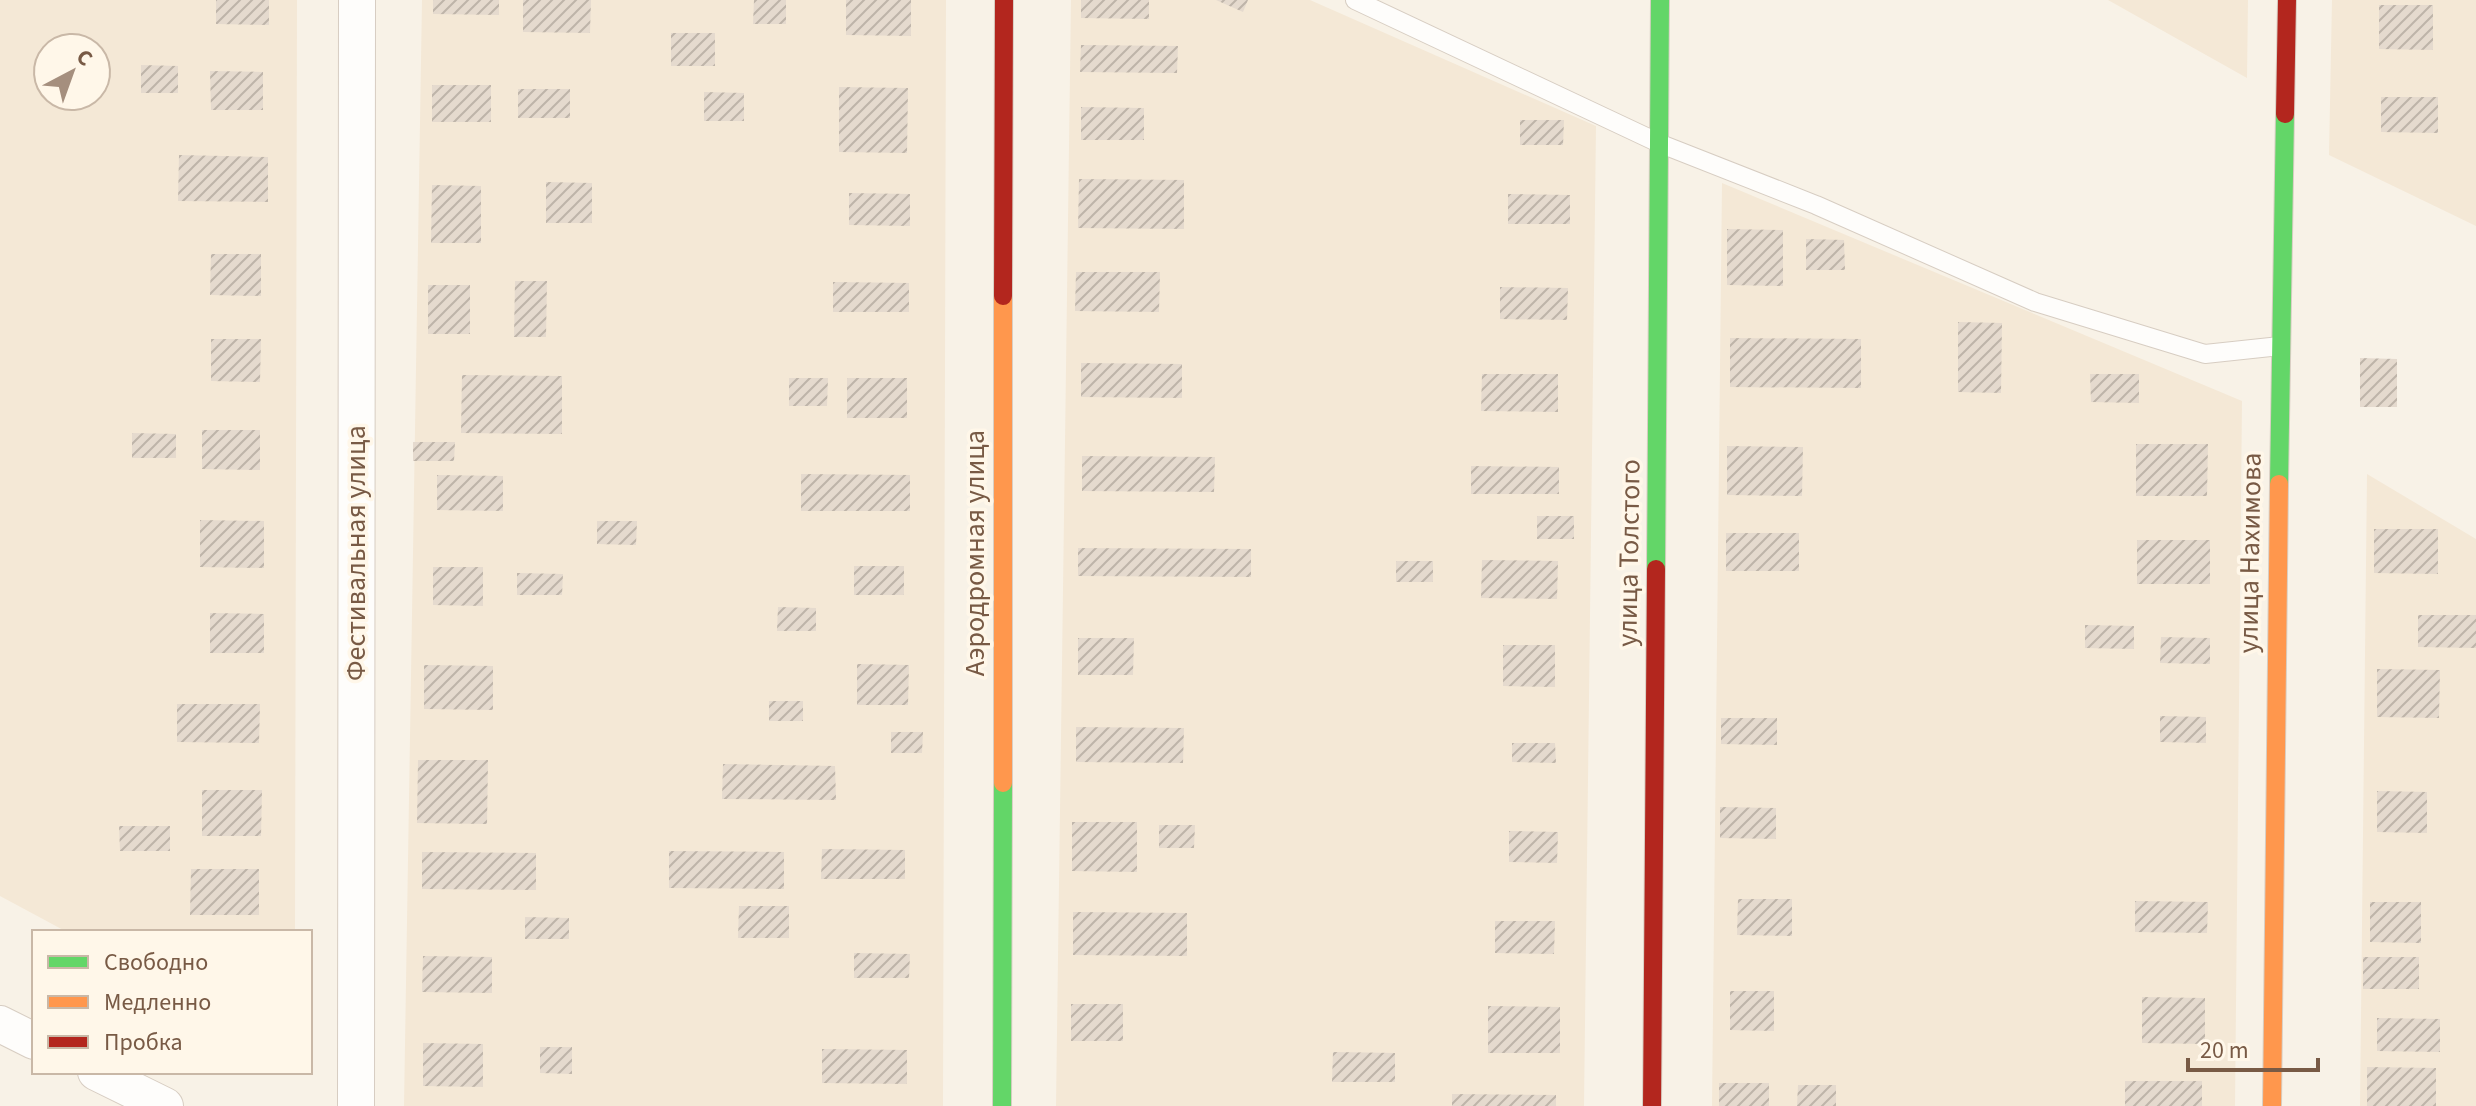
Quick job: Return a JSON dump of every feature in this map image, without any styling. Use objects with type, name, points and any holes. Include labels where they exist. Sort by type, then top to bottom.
[{"type":"street","name":"Фестивальная улица","points":[[356,1106],[357,0]]},
{"type":"street","name":"Аэродромная улица","points":[[1002,1106],[1004,0]]},
{"type":"street","name":"улица Толстого","points":[[1652,1106],[1660,0]]},
{"type":"street","name":"улица Нахимова","points":[[2272,1106],[2287,0]]},
{"type":"street","points":[[0,1024],[32,1040]]},
{"type":"street","points":[[100,1074],[165,1106]]},
{"type":"lane","points":[[1355,0],[1661,144],[1816,205],[2035,302],[2205,354],[2280,346]]},
{"type":"shaded area","points":[[0,0],[297,0],[295,930],[63,930],[0,896]]},
{"type":"shaded area","points":[[422,0],[946,0],[943,1106],[404,1106]]},
{"type":"shaded area","points":[[1071,0],[1310,0],[1596,126],[1584,1106],[1056,1106]]},
{"type":"shaded area","points":[[2108,0],[2248,0],[2247,78]]},
{"type":"shaded area","points":[[2332,0],[2476,0],[2476,226],[2329,155]]},
{"type":"shaded area","points":[[1722,183],[2242,401],[2235,1106],[1712,1106]]},
{"type":"shaded area","points":[[2367,474],[2476,539],[2476,1106],[2360,1106]]},
{"type":"building","points":[[216,0],[269,0],[269,25],[216,24]]},
{"type":"building","points":[[433,0],[499,0],[499,15],[433,14]]},
{"type":"building","points":[[523,0],[591,0],[590,33],[523,32]]},
{"type":"building","points":[[754,0],[786,0],[786,24],[753,24]]},
{"type":"building","points":[[846,0],[911,0],[911,36],[846,35]]},
{"type":"building","points":[[1081,0],[1149,0],[1149,19],[1081,18]]},
{"type":"building","points":[[1216,0],[1248,0],[1243,12]]},
{"type":"building","points":[[2379,5],[2433,5],[2433,50],[2379,49]]},
{"type":"building","points":[[671,33],[715,33],[715,66],[671,66]]},
{"type":"building","points":[[1081,45],[1178,46],[1177,73],[1080,72]]},
{"type":"building","points":[[141,65],[178,66],[178,93],[141,93]]},
{"type":"building","points":[[210,71],[263,72],[263,110],[211,110]]},
{"type":"building","points":[[432,85],[491,85],[491,122],[432,122]]},
{"type":"building","points":[[839,87],[908,88],[907,153],[839,152]]},
{"type":"building","points":[[518,89],[570,89],[570,118],[518,118]]},
{"type":"building","points":[[704,92],[744,93],[744,121],[704,121]]},
{"type":"building","points":[[2381,97],[2438,97],[2438,133],[2381,132]]},
{"type":"building","points":[[1081,107],[1144,108],[1144,140],[1081,140]]},
{"type":"building","points":[[1520,120],[1564,120],[1563,145],[1520,145]]},
{"type":"building","points":[[179,155],[268,157],[268,202],[178,201]]},
{"type":"building","points":[[1079,179],[1184,180],[1184,229],[1078,228]]},
{"type":"building","points":[[546,182],[592,183],[592,223],[546,223]]},
{"type":"building","points":[[432,185],[481,186],[481,243],[431,243]]},
{"type":"building","points":[[849,193],[910,194],[910,226],[849,225]]},
{"type":"building","points":[[1508,194],[1570,195],[1570,224],[1508,224]]},
{"type":"building","points":[[1727,229],[1783,230],[1783,286],[1727,285]]},
{"type":"building","points":[[1806,239],[1844,240],[1845,270],[1806,270]]},
{"type":"building","points":[[211,254],[261,254],[261,296],[210,295]]},
{"type":"building","points":[[1076,272],[1160,272],[1159,312],[1075,311]]},
{"type":"building","points":[[515,281],[547,281],[546,337],[514,337]]},
{"type":"building","points":[[833,282],[909,283],[909,312],[833,312]]},
{"type":"building","points":[[428,285],[470,285],[470,334],[428,334]]},
{"type":"building","points":[[1500,287],[1568,288],[1567,320],[1500,319]]},
{"type":"building","points":[[1958,322],[2002,323],[2001,393],[1958,392]]},
{"type":"building","points":[[1730,338],[1861,339],[1861,388],[1730,387]]},
{"type":"building","points":[[211,339],[261,339],[260,382],[211,381]]},
{"type":"building","points":[[2360,358],[2397,359],[2397,407],[2360,407]]},
{"type":"building","points":[[1081,363],[1182,364],[1182,398],[1081,397]]},
{"type":"building","points":[[1482,374],[1558,374],[1558,412],[1481,411]]},
{"type":"building","points":[[2090,374],[2139,374],[2139,403],[2091,402]]},
{"type":"building","points":[[462,375],[562,376],[562,434],[461,433]]},
{"type":"building","points":[[789,378],[828,378],[827,406],[789,406]]},
{"type":"building","points":[[847,378],[907,378],[907,418],[847,418]]},
{"type":"building","points":[[202,430],[260,430],[260,470],[202,469]]},
{"type":"building","points":[[132,433],[176,434],[176,458],[132,458]]},
{"type":"building","points":[[413,442],[455,442],[454,461],[413,461]]},
{"type":"building","points":[[2136,444],[2208,444],[2207,496],[2136,496]]},
{"type":"building","points":[[1727,446],[1803,447],[1802,496],[1727,495]]},
{"type":"building","points":[[1082,456],[1215,457],[1214,492],[1082,491]]},
{"type":"building","points":[[1471,466],[1559,467],[1559,494],[1471,494]]},
{"type":"building","points":[[801,474],[910,475],[910,511],[801,511]]},
{"type":"building","points":[[437,475],[503,476],[503,511],[437,510]]},
{"type":"building","points":[[1537,516],[1574,516],[1574,539],[1537,539]]},
{"type":"building","points":[[200,520],[264,521],[264,568],[200,567]]},
{"type":"building","points":[[597,521],[637,521],[636,545],[597,544]]},
{"type":"building","points":[[2374,529],[2438,529],[2438,574],[2374,573]]},
{"type":"building","points":[[1726,533],[1799,533],[1799,571],[1726,571]]},
{"type":"building","points":[[2137,540],[2210,540],[2210,584],[2137,584]]},
{"type":"building","points":[[1078,548],[1251,549],[1251,577],[1078,576]]},
{"type":"building","points":[[1482,560],[1558,561],[1557,599],[1481,598]]},
{"type":"building","points":[[1396,561],[1433,561],[1433,582],[1396,582]]},
{"type":"building","points":[[854,566],[904,566],[904,595],[854,595]]},
{"type":"building","points":[[433,567],[483,567],[483,606],[433,605]]},
{"type":"building","points":[[517,573],[563,574],[562,595],[517,595]]},
{"type":"building","points":[[778,607],[816,608],[816,631],[777,631]]},
{"type":"building","points":[[210,613],[264,614],[264,653],[210,653]]},
{"type":"building","points":[[2418,615],[2476,615],[2476,648],[2418,647]]},
{"type":"building","points":[[2085,625],[2134,626],[2134,649],[2085,648]]},
{"type":"building","points":[[2161,637],[2210,638],[2210,664],[2160,663]]},
{"type":"building","points":[[1078,638],[1134,638],[1133,675],[1078,675]]},
{"type":"building","points":[[1503,645],[1555,645],[1555,687],[1503,686]]},
{"type":"building","points":[[857,664],[909,665],[908,705],[857,705]]},
{"type":"building","points":[[424,665],[493,666],[493,710],[424,709]]},
{"type":"building","points":[[2377,669],[2440,670],[2439,718],[2377,717]]},
{"type":"building","points":[[769,701],[803,701],[803,721],[769,721]]},
{"type":"building","points":[[177,704],[260,704],[259,743],[177,742]]},
{"type":"building","points":[[2160,716],[2206,717],[2206,743],[2160,742]]},
{"type":"building","points":[[1721,718],[1777,718],[1777,745],[1721,744]]},
{"type":"building","points":[[1076,727],[1184,728],[1183,763],[1076,762]]},
{"type":"building","points":[[891,732],[923,732],[922,753],[891,753]]},
{"type":"building","points":[[1512,743],[1555,743],[1556,763],[1512,762]]},
{"type":"building","points":[[418,760],[488,760],[487,824],[417,823]]},
{"type":"building","points":[[723,764],[835,766],[836,800],[722,799]]},
{"type":"building","points":[[202,790],[262,790],[261,836],[202,836]]},
{"type":"building","points":[[2377,791],[2427,792],[2427,833],[2377,832]]},
{"type":"building","points":[[1720,807],[1776,808],[1776,839],[1720,838]]},
{"type":"building","points":[[1072,822],[1137,822],[1137,872],[1072,871]]},
{"type":"building","points":[[1159,825],[1195,825],[1194,848],[1159,848]]},
{"type":"building","points":[[119,826],[170,826],[170,851],[120,851]]},
{"type":"building","points":[[1509,831],[1558,832],[1557,863],[1509,862]]},
{"type":"building","points":[[822,849],[905,850],[905,879],[821,879]]},
{"type":"building","points":[[669,851],[784,852],[784,889],[669,888]]},
{"type":"building","points":[[422,852],[536,853],[536,890],[422,889]]},
{"type":"building","points":[[191,869],[259,869],[259,915],[190,915]]},
{"type":"building","points":[[1738,899],[1792,899],[1792,936],[1737,935]]},
{"type":"building","points":[[2135,901],[2208,902],[2207,933],[2135,932]]},
{"type":"building","points":[[2370,902],[2421,902],[2421,943],[2370,942]]},
{"type":"building","points":[[739,906],[789,906],[789,938],[738,938]]},
{"type":"building","points":[[1073,912],[1187,913],[1187,956],[1073,955]]},
{"type":"building","points":[[525,917],[569,918],[569,939],[525,939]]},
{"type":"building","points":[[1495,921],[1555,921],[1554,954],[1495,953]]},
{"type":"building","points":[[854,953],[910,954],[909,978],[854,978]]},
{"type":"building","points":[[423,956],[492,957],[492,993],[422,992]]},
{"type":"building","points":[[2363,957],[2419,957],[2419,989],[2363,989]]},
{"type":"building","points":[[1730,991],[1774,991],[1774,1031],[1730,1030]]},
{"type":"building","points":[[2142,997],[2205,998],[2205,1044],[2142,1043]]},
{"type":"building","points":[[1071,1004],[1123,1004],[1123,1041],[1071,1041]]},
{"type":"building","points":[[1488,1006],[1560,1007],[1560,1053],[1488,1053]]},
{"type":"building","points":[[2377,1018],[2440,1019],[2440,1052],[2377,1051]]},
{"type":"building","points":[[423,1043],[483,1044],[483,1087],[423,1086]]},
{"type":"building","points":[[540,1047],[572,1047],[572,1074],[540,1073]]},
{"type":"building","points":[[822,1049],[907,1050],[907,1084],[822,1083]]},
{"type":"building","points":[[1333,1052],[1395,1053],[1395,1082],[1332,1082]]},
{"type":"building","points":[[2367,1067],[2436,1068],[2436,1106],[2367,1106]]},
{"type":"building","points":[[2125,1081],[2202,1081],[2202,1106],[2125,1106]]},
{"type":"building","points":[[1719,1083],[1769,1083],[1769,1106],[1719,1106]]},
{"type":"building","points":[[1798,1085],[1836,1085],[1836,1106],[1797,1106]]},
{"type":"building","points":[[1452,1094],[1556,1095],[1556,1106],[1452,1106]]},
{"type":"traffic: fast","points":[[1656,569],[1660,0]]},
{"type":"traffic: fast","points":[[2279,484],[2285,114]]},
{"type":"traffic: fast","points":[[1002,1106],[1003,783]]},
{"type":"traffic: slow","points":[[1003,296],[1003,783]]},
{"type":"traffic: slow","points":[[2272,1106],[2279,484]]},
{"type":"traffic: jam","points":[[1003,296],[1004,0]]},
{"type":"traffic: jam","points":[[2285,114],[2287,0]]},
{"type":"traffic: jam","points":[[1652,1106],[1656,569]]}]
